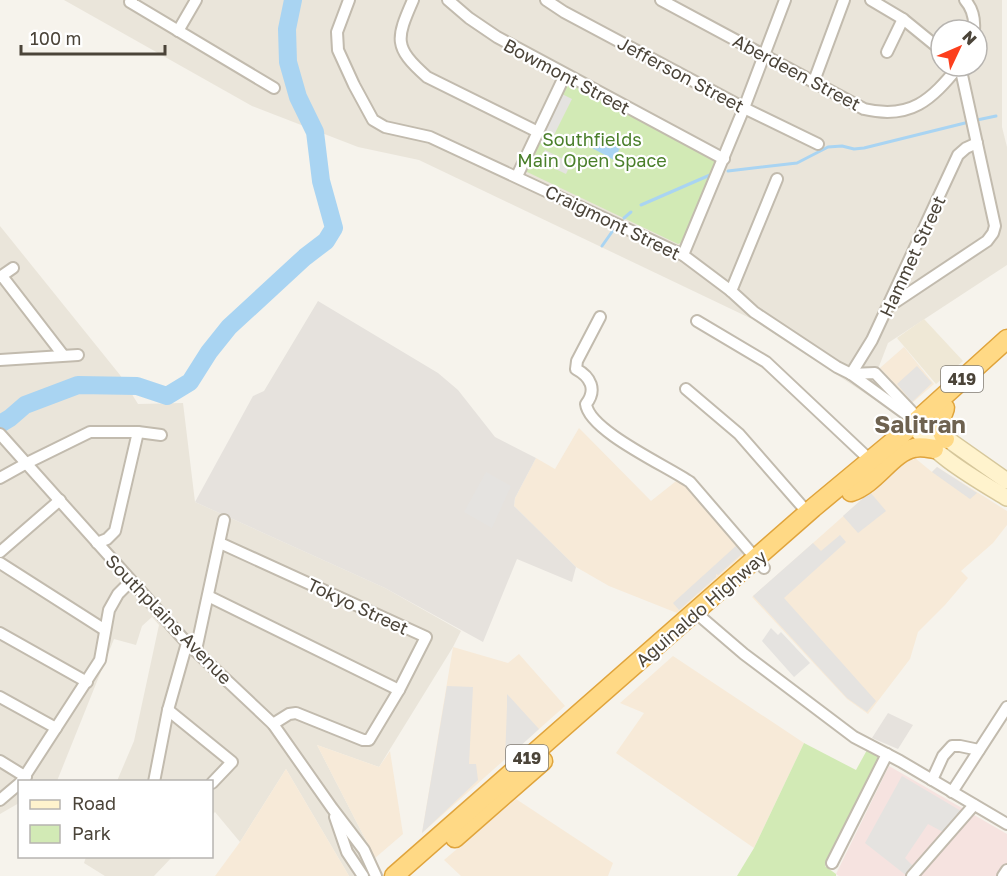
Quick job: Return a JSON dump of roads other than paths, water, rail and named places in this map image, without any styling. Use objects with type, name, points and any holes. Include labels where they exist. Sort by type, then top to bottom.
[{"type":"highway","name":"Aguinaldo Highway","points":[[394,876],[760,563],[851,492],[1007,339]]},
{"type":"highway","name":"Aguinaldo Highway","points":[[760,563],[808,513],[870,460],[945,408],[1007,355]]},
{"type":"highway","points":[[851,492],[863,488],[908,450],[939,444],[939,425],[945,408]]},
{"type":"highway","name":"Aguinaldo Highway","points":[[411,876],[699,616]]},
{"type":"main road","points":[[919,425],[939,444],[1007,498]]},
{"type":"main road","points":[[939,444],[1007,481]]},
{"type":"street","points":[[132,0],[130,2],[274,88]]},
{"type":"street","points":[[178,31],[196,0]]},
{"type":"street","name":"Craigmont Street","points":[[349,0],[337,32],[338,50],[373,120],[385,127],[430,137],[683,255],[731,291],[754,312],[851,374],[919,425]]},
{"type":"street","points":[[413,0],[399,30],[402,49],[412,64],[427,77],[538,132]]},
{"type":"street","name":"Bowmont Street","points":[[448,0],[468,18],[497,37],[724,159]]},
{"type":"street","name":"Jefferson Street","points":[[546,0],[564,12],[744,108],[818,144]]},
{"type":"street","name":"Aberdeen Street","points":[[661,0],[864,109],[890,114],[902,111],[925,100],[950,78]]},
{"type":"street","points":[[683,255],[724,159],[784,0]]},
{"type":"street","points":[[814,81],[844,0]]},
{"type":"street","points":[[871,0],[903,19],[929,40]]},
{"type":"street","points":[[965,0],[971,6],[974,18]]},
{"type":"street","points":[[887,52],[903,19]]},
{"type":"street","points":[[517,176],[566,75]]},
{"type":"street","points":[[888,306],[987,241],[993,233],[994,225],[963,78]]},
{"type":"street","name":"Hammet Street","points":[[851,374],[872,340],[958,155],[966,148],[977,144]]},
{"type":"street","points":[[731,291],[777,178]]},
{"type":"street","points":[[13,268],[1,277],[63,355]]},
{"type":"street","points":[[600,316],[577,361],[576,369],[586,375],[592,384],[592,397],[586,404],[587,410],[623,444],[657,461],[690,482],[760,563]]},
{"type":"street","points":[[697,321],[766,362],[870,460]]},
{"type":"street","points":[[0,360],[78,355]]},
{"type":"street","name":"Craigmont Street","points":[[851,374],[875,373],[919,425]]},
{"type":"street","points":[[686,389],[739,434],[808,513]]},
{"type":"street","points":[[0,478],[90,432],[138,432],[161,435]]},
{"type":"street","points":[[97,543],[107,539],[115,531],[138,432]]},
{"type":"street","name":"Southplains Avenue","points":[[0,434],[191,647],[273,724],[364,850],[376,876]]},
{"type":"street","points":[[0,552],[60,500]]},
{"type":"street","points":[[154,780],[168,710],[208,596],[224,520]]},
{"type":"street","name":"Tokyo Street","points":[[220,543],[426,637],[399,690],[369,740],[296,713],[289,714],[273,724]]},
{"type":"street","points":[[0,563],[105,630]]},
{"type":"street","points":[[0,761],[22,780],[100,660],[109,610],[113,601],[131,581]]},
{"type":"street","points":[[208,596],[399,690]]},
{"type":"street","points":[[699,616],[744,654],[854,737],[1007,824]]},
{"type":"street","points":[[0,633],[87,682]]},
{"type":"street","points":[[0,697],[56,728]]},
{"type":"street","points":[[952,792],[1007,707]]},
{"type":"street","points":[[168,710],[232,762],[213,782]]},
{"type":"street","points":[[932,780],[943,756],[952,747],[960,746],[979,750]]},
{"type":"street","points":[[832,863],[887,754]]},
{"type":"street","points":[[0,800],[18,784]]},
{"type":"street","points":[[912,876],[974,805]]},
{"type":"street","name":"Southplains Avenue","points":[[332,808],[347,852],[363,876]]},
{"type":"street","points":[[1003,876],[1007,870]]},
{"type":"water","points":[[599,136],[620,148],[614,160],[592,148]]},
{"type":"waterway","points":[[0,424],[25,405],[78,385],[137,386],[167,396],[190,382],[209,352],[229,327],[305,257],[326,241],[334,228],[321,181],[315,132],[298,97],[288,62],[287,29],[293,0]]},
{"type":"waterway","points":[[977,120],[996,116]]},
{"type":"waterway","points":[[728,171],[797,163],[828,147],[864,148],[965,123]]},
{"type":"waterway","points":[[641,205],[710,175]]},
{"type":"waterway","points":[[624,218],[631,212]]},
{"type":"waterway","points":[[602,246],[614,229]]},
{"type":"district","name":"Salitran","points":[[920,423]]},
{"type":"park label","name":"Southfields Main Open Space","points":[[592,149]]}]
